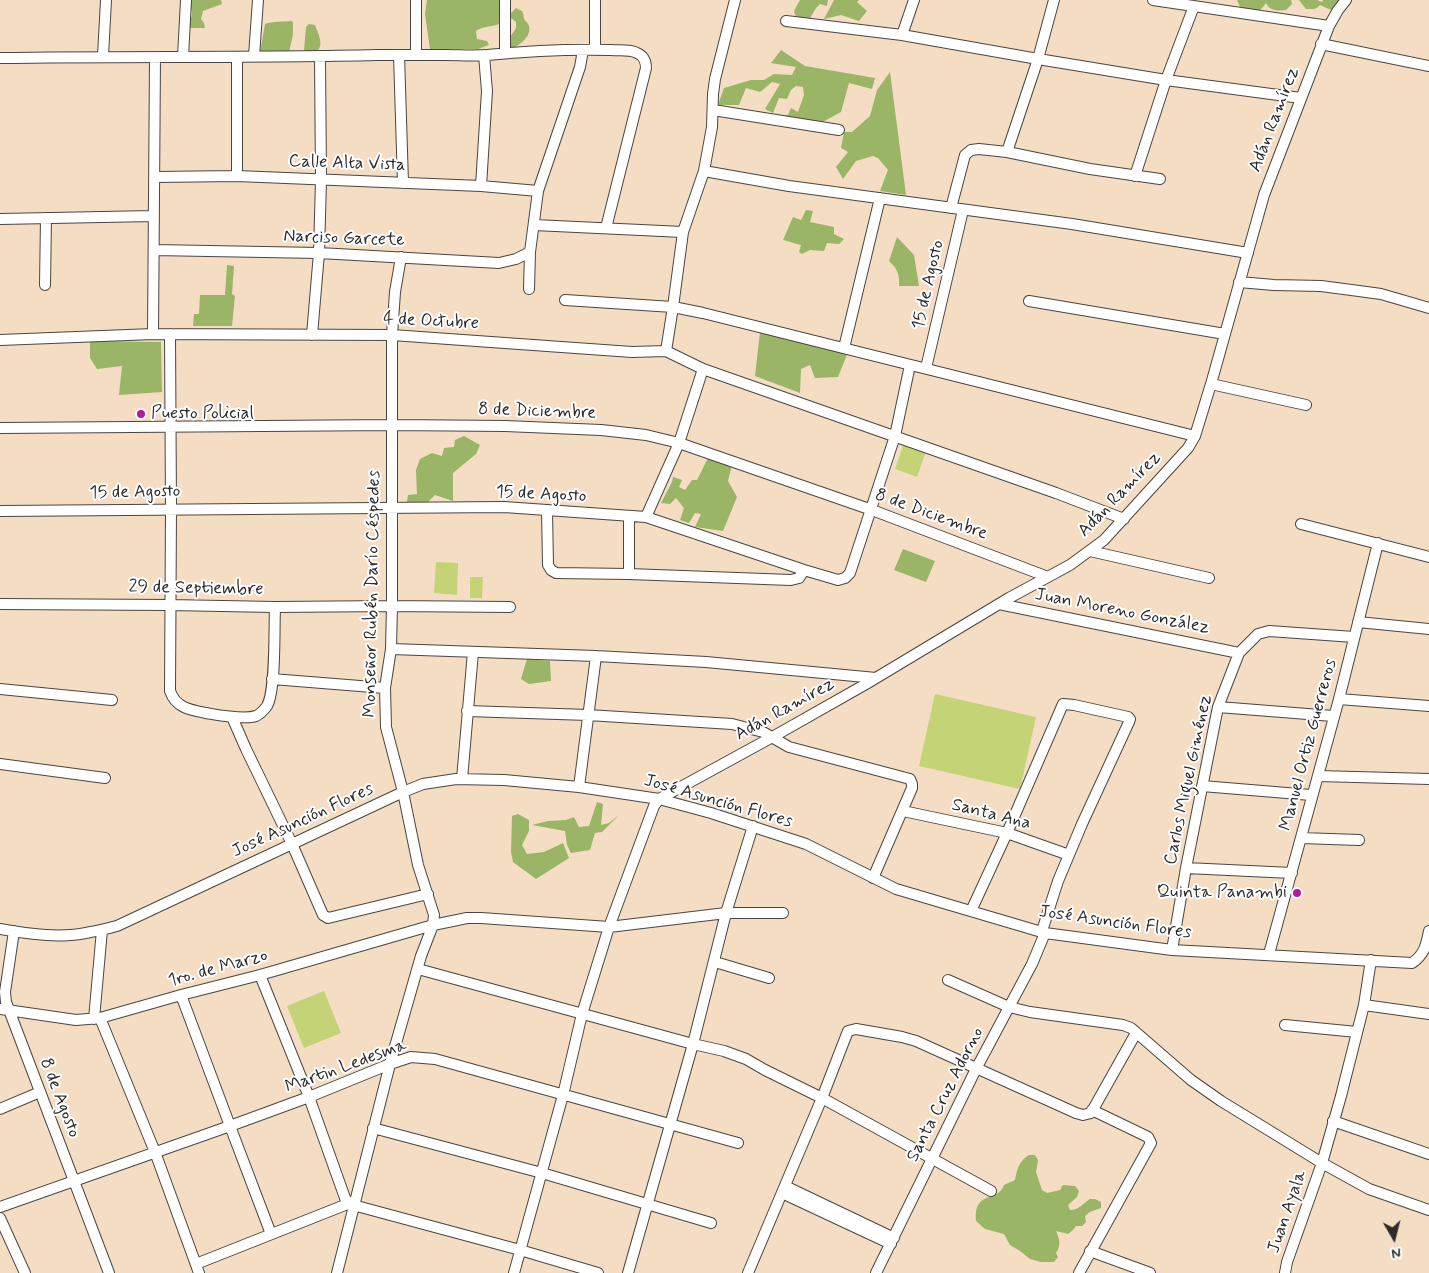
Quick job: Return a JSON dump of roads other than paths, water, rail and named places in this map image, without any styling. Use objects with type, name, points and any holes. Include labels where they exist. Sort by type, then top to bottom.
[{"type":"street","points":[[103,56],[106,0]]},
{"type":"street","points":[[183,57],[186,0]]},
{"type":"street","points":[[254,56],[258,0]]},
{"type":"street","points":[[416,0],[416,54]]},
{"type":"street","points":[[505,0],[505,53]]},
{"type":"street","points":[[595,0],[595,50]]},
{"type":"street","points":[[666,351],[683,232],[704,171],[710,143],[715,79],[735,0]]},
{"type":"street","points":[[902,35],[914,0]]},
{"type":"street","points":[[1007,152],[1038,59],[1054,0]]},
{"type":"street","points":[[1153,0],[1329,26]]},
{"type":"street","name":"Adán Ramírez","points":[[659,798],[773,737],[999,604],[1070,565],[1104,540],[1188,448],[1195,436],[1211,384],[1264,195],[1321,44],[1338,10],[1346,0]]},
{"type":"street","points":[[1134,176],[1166,80],[1194,6]]},
{"type":"street","points":[[786,21],[902,35],[1166,80],[1301,98]]},
{"type":"street","points":[[1321,44],[1429,66]]},
{"type":"street","points":[[0,58],[103,56],[155,58],[320,57],[416,54],[484,55],[583,50],[631,51],[638,53],[644,58],[646,68],[606,228]]},
{"type":"street","points":[[528,289],[530,252],[538,191],[580,67],[583,50]]},
{"type":"street","points":[[399,55],[403,183]]},
{"type":"street","points":[[482,186],[487,91],[484,55]]},
{"type":"street","points":[[237,57],[237,176]]},
{"type":"street","points":[[312,335],[319,253],[321,180],[320,57]]},
{"type":"street","points":[[153,334],[155,58]]},
{"type":"street","points":[[713,110],[839,130]]},
{"type":"street","points":[[951,208],[966,155],[971,150],[1007,152],[1090,169],[1160,179]]},
{"type":"street","points":[[704,171],[789,186],[1072,224],[1248,253]]},
{"type":"street","name":"Calle Alta Vista","points":[[155,177],[237,176],[482,186],[538,191]]},
{"type":"street","points":[[844,348],[880,198]]},
{"type":"street","name":"15 de Agosto","points":[[926,368],[963,210]]},
{"type":"street","points":[[0,219],[153,216]]},
{"type":"street","points":[[46,218],[46,285]]},
{"type":"street","points":[[534,225],[683,232]]},
{"type":"street","name":"Narciso Garcete","points":[[154,250],[319,253],[499,263],[516,260],[530,252]]},
{"type":"street","name":"Monseñor Rubén Darío Céspedes","points":[[337,1273],[352,1204],[390,1064],[433,925],[434,915],[418,865],[403,792],[386,727],[385,688],[390,649],[392,606],[392,335],[395,292],[401,257]]},
{"type":"street","points":[[1240,282],[1274,286],[1321,286],[1381,294],[1429,308]]},
{"type":"street","points":[[565,300],[673,308],[703,313],[1195,436]]},
{"type":"street","points":[[1029,301],[1225,334]]},
{"type":"street","name":"4 de Octubre","points":[[0,340],[153,334],[392,335],[632,352],[666,351],[703,368],[1056,493],[1124,519]]},
{"type":"street","points":[[170,334],[171,509],[169,605],[170,691],[172,698],[182,708],[232,717],[255,716],[261,712],[267,705],[270,697],[275,607]]},
{"type":"street","name":"15 de Agosto","points":[[0,510],[504,508],[646,517],[838,580],[845,578],[850,573],[872,510],[895,436],[910,365]]},
{"type":"street","points":[[646,517],[679,442],[703,368]]},
{"type":"street","points":[[1211,384],[1306,404]]},
{"type":"street","name":"8 de Diciembre","points":[[0,428],[496,426],[601,430],[646,435],[679,442],[872,510],[1048,577]]},
{"type":"street","points":[[547,511],[548,565],[550,570],[556,573],[790,580],[799,578],[804,570]]},
{"type":"street","points":[[629,516],[629,574]]},
{"type":"street","points":[[1301,524],[1429,557]]},
{"type":"street","name":"Manuel Ortiz Guerreros","points":[[1268,954],[1339,699],[1378,543]]},
{"type":"street","points":[[1090,551],[1209,578]]},
{"type":"street","name":"29 de Septiembre","points":[[0,604],[510,607]]},
{"type":"street","name":"Juan Moreno González","points":[[999,604],[1239,653]]},
{"type":"street","points":[[1358,622],[1429,629]]},
{"type":"street","name":"Carlos Miguel Giménez","points":[[1172,950],[1218,707],[1239,653],[1258,634],[1269,631],[1354,637]]},
{"type":"street","points":[[390,649],[706,662],[876,678]]},
{"type":"street","points":[[462,779],[473,652]]},
{"type":"street","points":[[579,787],[596,656]]},
{"type":"street","points":[[272,679],[385,688]]},
{"type":"street","points":[[0,689],[112,700]]},
{"type":"street","points":[[1339,699],[1429,706]]},
{"type":"street","name":"Santa Cruz Adorno","points":[[876,1273],[976,1069],[1032,964],[1044,932],[1058,882],[1130,719],[1128,717],[1063,704],[1007,833]]},
{"type":"street","points":[[1218,707],[1333,716]]},
{"type":"street","points":[[468,711],[588,715],[732,724],[773,737],[789,747],[910,780],[912,788],[873,878]]},
{"type":"street","points":[[232,717],[292,844],[323,916],[328,918],[428,894]]},
{"type":"street","points":[[0,764],[105,778]]},
{"type":"street","points":[[1318,776],[1429,779]]},
{"type":"street","name":"José Asunción Flores","points":[[0,929],[69,936],[116,926],[403,792],[423,784],[462,779],[504,780],[579,787],[659,798],[806,844],[896,889],[1044,932],[1172,950],[1412,963],[1424,952],[1429,931]]},
{"type":"street","points":[[1202,786],[1311,796]]},
{"type":"street","points":[[514,1273],[563,1095],[582,1014],[609,926],[654,806],[659,798]]},
{"type":"street","name":"Santa Ana","points":[[903,810],[1007,833],[1069,855]]},
{"type":"street","points":[[628,1273],[693,1044],[726,914],[753,826]]},
{"type":"street","points":[[971,911],[1007,833]]},
{"type":"street","points":[[1301,838],[1359,840]]},
{"type":"street","points":[[1186,868],[1292,873]]},
{"type":"street","name":"1ro. de Marzo","points":[[4,1009],[76,1020],[97,1018],[260,975],[433,925],[468,918],[609,926],[726,914],[783,913]]},
{"type":"street","points":[[102,930],[97,1018],[155,1152],[198,1268],[272,1234],[352,1204]]},
{"type":"street","name":"8 de Agosto","points":[[14,931],[4,1009],[40,1092],[109,1273]]},
{"type":"street","name":"Juan Ayala","points":[[1285,1273],[1287,1262],[1322,1162],[1364,1005],[1371,960]]},
{"type":"street","points":[[715,962],[769,978]]},
{"type":"street","points":[[418,969],[724,1051],[746,1059],[822,1098],[990,1191]]},
{"type":"street","points":[[260,975],[309,1097],[345,1198],[352,1204],[598,1273]]},
{"type":"street","points":[[948,980],[1009,1007],[1030,1012],[1123,1025],[1136,1033],[1191,1080],[1213,1096],[1322,1162],[1369,1189],[1429,1210]]},
{"type":"street","points":[[182,995],[272,1234]]},
{"type":"street","points":[[1364,1005],[1429,1014]]},
{"type":"street","points":[[1285,1025],[1357,1032]]},
{"type":"street","points":[[748,1273],[822,1098],[848,1031],[856,1028],[916,1041],[1083,1115],[1091,1113],[1136,1033]]},
{"type":"street","name":"Martin Ledesma","points":[[0,1207],[230,1126],[411,1057],[435,1059],[738,1143]]},
{"type":"street","points":[[0,1109],[40,1092]]},
{"type":"street","points":[[1079,1273],[1151,1143],[1148,1137],[1092,1110]]},
{"type":"street","points":[[1333,1121],[1429,1154]]},
{"type":"street","points":[[373,1128],[542,1173],[711,1223]]},
{"type":"street","points":[[783,1190],[892,1241]]},
{"type":"street","points":[[0,1218],[25,1273]]},
{"type":"street","points":[[1090,1251],[1150,1273]]},
{"type":"place","name":"Puesto Policial","points":[[141,414]]},
{"type":"place","name":"Quinta Panambi","points":[[1297,893]]}]
